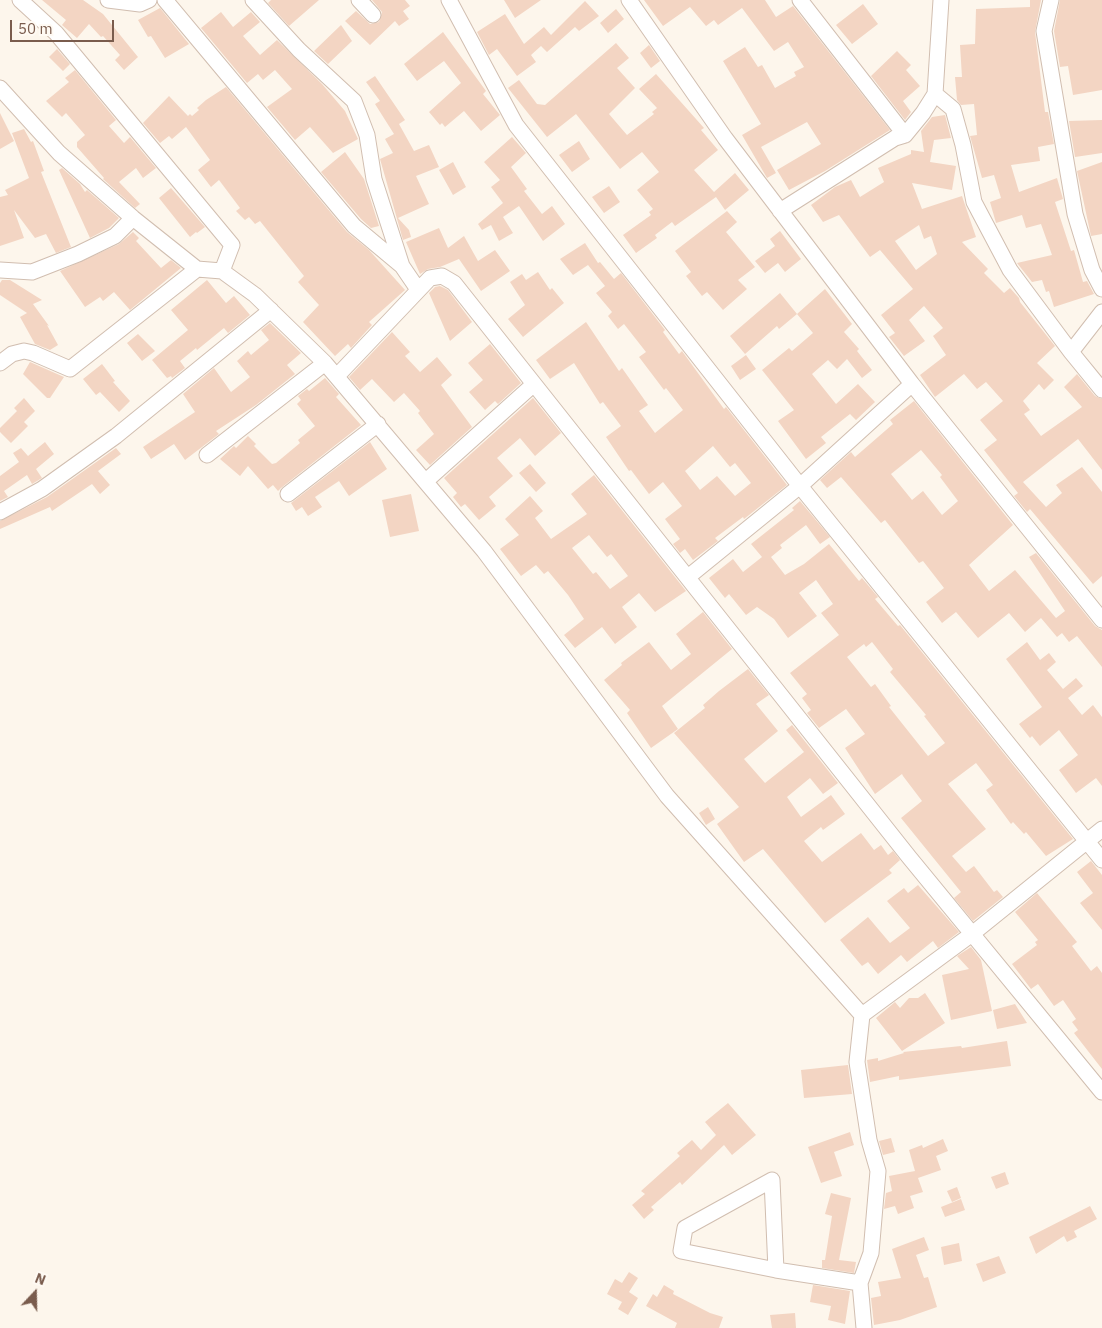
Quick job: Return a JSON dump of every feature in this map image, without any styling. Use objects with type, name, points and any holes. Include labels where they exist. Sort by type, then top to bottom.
[{"type":"street","points":[[20,0],[56,33],[232,245],[222,271]]},
{"type":"street","points":[[108,0],[140,4],[149,0]]},
{"type":"street","points":[[165,0],[354,226],[402,266],[417,288]]},
{"type":"street","points":[[253,0],[299,50],[354,101],[366,135],[374,179],[402,266]]},
{"type":"street","points":[[359,0],[373,15]]},
{"type":"street","points":[[449,0],[516,126],[800,486],[1102,860]]},
{"type":"street","points":[[629,0],[725,138],[780,211],[912,384],[1102,620]]},
{"type":"street","points":[[800,0],[905,135]]},
{"type":"street","points":[[780,211],[895,138],[905,135],[923,113],[935,94],[940,0]]},
{"type":"street","points":[[1050,0],[1044,31],[1075,214],[1092,270],[1102,290]]},
{"type":"street","points":[[0,88],[58,153],[133,218],[197,269],[222,271],[255,295],[325,363],[484,551],[667,796],[862,1016]]},
{"type":"street","points":[[935,94],[953,109],[963,145],[974,202],[1010,270],[1102,390]]},
{"type":"street","points":[[0,270],[32,272],[78,254],[115,236],[133,218]]},
{"type":"street","points":[[0,363],[12,354],[24,351],[33,352],[70,369],[197,269]]},
{"type":"street","points":[[337,376],[417,288],[430,278],[442,276],[454,284],[972,934],[1102,1092]]},
{"type":"street","points":[[0,512],[42,488],[116,436],[271,310]]},
{"type":"street","points":[[1071,352],[1102,312]]},
{"type":"street","points":[[207,455],[325,363]]},
{"type":"street","points":[[426,481],[534,384]]},
{"type":"street","points":[[688,577],[800,486],[912,384]]},
{"type":"street","points":[[288,494],[378,424]]},
{"type":"street","points":[[864,1328],[860,1283],[871,1253],[878,1171],[869,1140],[857,1062],[862,1016],[972,934],[1102,829]]},
{"type":"street","points":[[776,1270],[772,1180],[686,1228],[681,1251],[776,1270],[860,1283]]},
{"type":"building","points":[[42,0],[83,0],[103,14],[138,57],[124,70],[115,60],[120,55],[89,24],[77,38],[62,25],[66,20]]},
{"type":"building","points":[[271,0],[319,0],[289,26],[268,3]]},
{"type":"building","points":[[372,0],[405,0],[410,6],[403,11],[409,19],[399,26],[395,21],[370,45],[345,21],[356,11],[370,24],[379,22],[382,12]]},
{"type":"building","points":[[504,0],[541,0],[515,18]]},
{"type":"building","points":[[644,0],[765,0],[776,17],[793,6],[890,130],[825,171],[789,190],[777,170],[821,144],[807,122],[761,147],[776,173],[767,178],[742,135],[761,124],[723,61],[745,47],[758,67],[762,65],[775,88],[796,76],[794,72],[804,67],[788,42],[774,51],[742,8],[718,25],[714,20],[706,26],[690,7],[663,26]]},
{"type":"building","points":[[1030,0],[1041,0],[1035,32],[1045,112],[1048,112],[1054,144],[1038,147],[1040,161],[1011,165],[1019,192],[1057,178],[1063,199],[1055,202],[1071,251],[1074,250],[1083,282],[1087,281],[1094,294],[1054,307],[1049,291],[1046,292],[1042,280],[1032,282],[1017,263],[1052,255],[1041,224],[1026,228],[1022,215],[996,223],[990,202],[1001,198],[994,175],[982,178],[970,136],[977,135],[974,104],[961,105],[957,100],[955,77],[962,77],[960,45],[975,44],[976,9],[1030,7]]},
{"type":"building","points":[[1060,0],[1102,0],[1102,90],[1073,95],[1068,66],[1060,67],[1054,31]]},
{"type":"building","points":[[585,1],[599,16],[579,31],[575,27],[547,52],[541,46],[531,55],[536,62],[517,76],[497,49],[489,55],[477,32],[505,14],[524,44],[544,27],[551,35]]},
{"type":"building","points":[[863,4],[878,24],[852,44],[836,25]]},
{"type":"building","points":[[160,8],[189,44],[165,58],[151,36],[148,37],[138,20]]},
{"type":"building","points":[[616,9],[624,19],[608,33],[600,23]]},
{"type":"building","points":[[221,12],[233,27],[251,12],[260,22],[243,36],[260,55],[277,40],[322,84],[345,111],[358,139],[333,153],[310,127],[295,140],[267,107],[292,89],[275,70],[263,80],[258,74],[247,83],[201,28]]},
{"type":"building","points":[[341,25],[352,41],[328,64],[314,51]]},
{"type":"building","points":[[443,32],[486,91],[483,94],[500,115],[481,131],[464,111],[445,127],[442,123],[440,125],[429,112],[461,83],[444,61],[417,81],[404,64]]},
{"type":"building","points":[[616,43],[629,58],[617,68],[635,88],[609,114],[627,135],[654,114],[652,112],[657,108],[639,89],[656,74],[704,128],[701,130],[718,150],[694,170],[714,192],[735,173],[749,190],[725,210],[716,197],[675,226],[672,222],[655,235],[657,238],[636,253],[623,235],[651,215],[649,212],[653,209],[637,190],[659,172],[642,152],[620,169],[576,114],[547,137],[508,88],[519,80],[537,104],[545,105]]},
{"type":"building","points":[[649,45],[660,61],[651,68],[640,53]]},
{"type":"building","points":[[57,49],[70,64],[63,71],[49,57]]},
{"type":"building","points":[[897,51],[911,65],[906,70],[920,86],[903,101],[911,112],[905,120],[871,76]]},
{"type":"building","points":[[75,70],[116,120],[109,126],[124,143],[130,137],[156,168],[143,178],[136,168],[119,182],[140,204],[135,208],[103,179],[77,147],[77,142],[85,135],[66,113],[62,117],[46,101],[69,82],[65,78]]},
{"type":"building","points":[[375,76],[405,120],[399,124],[414,151],[429,145],[439,167],[416,176],[429,204],[398,218],[409,230],[411,237],[403,240],[380,159],[393,153],[385,139],[394,134],[375,104],[380,101],[366,82]]},
{"type":"building","points":[[226,87],[347,232],[369,250],[405,290],[369,322],[372,325],[351,348],[348,344],[335,356],[303,322],[319,305],[298,282],[304,276],[260,221],[255,224],[249,217],[245,220],[236,211],[240,208],[219,180],[211,187],[198,170],[210,160],[186,127],[172,139],[169,136],[160,143],[143,123],[169,96],[188,116],[190,114],[192,116],[199,110],[197,108],[206,100]]},
{"type":"building","points":[[0,113],[14,141],[0,149]]},
{"type":"building","points":[[945,115],[951,138],[934,140],[930,162],[956,166],[952,190],[912,183],[922,209],[962,196],[976,237],[962,242],[988,269],[984,273],[1004,293],[1010,288],[1019,298],[1020,302],[1055,346],[1037,363],[1054,380],[1044,390],[1039,384],[1023,401],[1030,410],[1024,414],[1041,436],[1082,407],[1064,387],[1077,374],[1095,396],[1102,399],[1102,470],[1078,439],[1023,482],[1046,507],[1062,493],[1056,485],[1082,467],[1102,492],[1102,576],[1093,584],[1030,509],[1027,512],[1014,496],[1018,493],[984,450],[997,440],[980,420],[1003,401],[986,382],[977,389],[964,374],[935,397],[920,375],[946,355],[933,336],[943,328],[924,306],[909,320],[925,341],[904,356],[889,337],[895,333],[881,315],[913,289],[880,250],[870,257],[839,215],[823,222],[811,205],[835,187],[851,180],[860,197],[884,182],[878,168],[911,154],[911,150],[924,152],[921,131],[932,117]],"holes":[[[919,225],[924,239],[931,236],[937,254],[916,270],[895,241]]]},
{"type":"building","points":[[1102,120],[1102,153],[1075,157],[1069,121]]},
{"type":"building","points":[[24,129],[31,142],[33,141],[44,171],[41,172],[71,247],[56,253],[46,234],[35,238],[14,210],[24,238],[0,246],[0,197],[8,195],[5,190],[29,178],[12,133]]},
{"type":"building","points":[[512,137],[526,153],[511,167],[527,189],[524,191],[542,214],[552,206],[565,224],[543,241],[519,206],[503,217],[513,233],[499,241],[491,225],[482,230],[478,224],[503,203],[491,187],[500,180],[484,162]]},
{"type":"building","points":[[579,141],[590,159],[572,172],[559,155]]},
{"type":"building","points":[[345,152],[364,179],[379,226],[371,228],[361,219],[321,172]]},
{"type":"building","points":[[453,162],[466,187],[453,195],[439,170]]},
{"type":"building","points":[[1102,162],[1102,234],[1091,236],[1077,171]]},
{"type":"building","points":[[62,168],[80,184],[85,192],[87,190],[119,218],[109,228],[90,238],[59,170]]},
{"type":"building","points":[[609,186],[620,202],[604,213],[592,197]]},
{"type":"building","points":[[171,188],[205,227],[190,237],[159,198]]},
{"type":"building","points":[[727,211],[737,222],[726,232],[755,267],[738,280],[747,289],[723,310],[707,292],[702,296],[686,276],[691,272],[675,251]]},
{"type":"building","points":[[439,228],[448,248],[464,236],[478,261],[495,250],[510,271],[481,291],[459,259],[440,267],[428,269],[420,274],[406,242]]},
{"type":"building","points":[[780,231],[801,259],[785,272],[778,263],[765,273],[755,261],[775,246],[770,239]]},
{"type":"building","points":[[133,232],[139,238],[136,241],[161,268],[171,260],[181,268],[130,310],[114,292],[103,301],[100,297],[85,307],[60,271],[119,244]]},
{"type":"building","points":[[585,243],[598,263],[600,262],[614,279],[621,273],[665,330],[663,332],[679,354],[682,351],[724,409],[726,407],[787,485],[744,519],[743,517],[715,538],[718,541],[693,560],[685,549],[680,553],[673,544],[680,539],[665,519],[682,506],[663,482],[649,494],[631,470],[629,471],[606,437],[621,426],[603,402],[600,404],[574,363],[550,379],[536,360],[586,322],[619,371],[622,368],[648,405],[639,411],[655,433],[683,410],[666,388],[664,390],[639,357],[646,352],[624,324],[618,329],[608,316],[612,312],[596,293],[605,286],[588,265],[573,275],[560,259]],"holes":[[[713,446],[730,467],[735,463],[751,483],[735,496],[717,476],[700,490],[685,471]]]},
{"type":"building","points":[[538,272],[550,290],[552,288],[564,303],[523,337],[508,319],[525,305],[510,282],[522,274],[526,280]]},
{"type":"building","points":[[2,280],[10,280],[42,300],[33,304],[49,326],[47,325],[58,345],[50,350],[35,344],[20,317],[27,313],[0,295],[0,283]]},
{"type":"building","points":[[207,280],[226,303],[234,296],[250,315],[228,333],[224,328],[197,350],[196,348],[180,361],[185,368],[172,378],[171,376],[167,378],[152,360],[188,330],[171,310]]},
{"type":"building","points":[[440,286],[448,290],[472,322],[450,341],[429,293],[435,287]]},
{"type":"building","points":[[825,289],[852,324],[844,332],[859,349],[857,351],[872,370],[862,378],[847,359],[837,369],[828,360],[812,374],[836,404],[858,384],[875,402],[856,420],[850,414],[821,437],[826,443],[806,459],[778,421],[794,410],[762,370],[789,348],[792,351],[813,333],[797,314]]},
{"type":"building","points":[[780,293],[797,314],[779,329],[777,326],[745,354],[730,336]]},
{"type":"building","points":[[270,323],[301,353],[287,365],[295,374],[256,405],[216,431],[219,434],[185,460],[174,444],[151,459],[143,447],[195,412],[183,394],[214,368],[231,392],[250,377],[237,361],[248,351],[251,355],[269,340],[261,330]]},
{"type":"building","points":[[392,332],[410,352],[405,356],[420,372],[437,357],[452,375],[441,385],[472,427],[430,465],[416,450],[434,434],[418,413],[420,411],[404,393],[394,402],[372,379],[360,390],[349,377]]},
{"type":"building","points":[[138,334],[155,351],[142,361],[127,343]]},
{"type":"building","points":[[490,344],[521,383],[498,404],[495,401],[485,410],[469,392],[483,380],[468,363]]},
{"type":"building","points":[[746,355],[756,369],[740,380],[731,366]]},
{"type":"building","points":[[30,362],[64,377],[50,398],[47,398],[23,374]]},
{"type":"building","points":[[102,364],[115,381],[113,382],[130,401],[119,412],[100,392],[96,395],[83,379]]},
{"type":"building","points":[[325,378],[339,394],[336,397],[361,425],[278,491],[273,485],[268,489],[248,466],[240,476],[220,459],[234,446],[236,448],[248,436],[256,444],[254,446],[272,464],[276,463],[300,443],[298,440],[315,426],[297,404],[301,400],[298,396],[307,389],[309,391]]},
{"type":"building","points":[[24,398],[35,411],[24,422],[28,426],[11,443],[0,432],[0,428],[17,411],[14,408]]},
{"type":"building","points":[[533,398],[561,433],[535,456],[520,438],[497,458],[513,476],[489,497],[496,506],[479,520],[465,504],[461,507],[453,497],[457,493],[444,478]]},
{"type":"building","points":[[914,401],[1013,525],[969,565],[989,591],[1015,570],[1056,618],[1065,611],[1029,557],[1036,553],[1095,626],[1102,630],[1102,667],[1077,636],[1069,642],[1062,633],[1057,637],[1041,618],[1025,632],[1009,613],[978,638],[956,612],[942,623],[926,602],[944,588],[923,561],[919,563],[885,520],[881,523],[841,477],[827,488],[820,480],[851,452],[855,457],[893,424],[890,420]],"holes":[[[921,450],[942,475],[940,477],[958,501],[942,515],[923,491],[912,500],[891,474]]]},
{"type":"building","points":[[45,442],[54,454],[36,469],[42,478],[32,484],[27,475],[4,491],[8,497],[0,501],[0,476],[19,462],[13,453],[21,448],[28,456]]},
{"type":"building","points":[[370,442],[387,469],[349,496],[339,481],[315,497],[322,507],[308,516],[302,507],[296,511],[291,503]]},
{"type":"building","points":[[116,448],[121,454],[98,471],[110,485],[100,494],[92,484],[52,511],[50,507],[0,529],[0,521],[47,497]]},
{"type":"building","points":[[530,464],[546,483],[536,492],[519,473]]},
{"type":"building","points":[[594,475],[686,591],[655,612],[639,593],[622,607],[637,627],[615,644],[602,627],[575,648],[564,635],[584,619],[568,595],[548,571],[544,574],[536,565],[521,576],[500,549],[519,535],[505,519],[530,496],[543,511],[535,518],[551,539],[587,514],[571,494]],"holes":[[[589,535],[607,557],[611,554],[628,576],[610,589],[596,572],[593,574],[572,548]]]},
{"type":"building","points":[[411,494],[419,531],[390,537],[382,500]]},
{"type":"building","points":[[800,501],[830,537],[820,544],[806,525],[780,545],[782,548],[771,557],[785,575],[804,564],[829,544],[859,581],[862,578],[878,597],[875,599],[898,626],[900,625],[1073,839],[1046,856],[1026,832],[1024,834],[1013,822],[1011,824],[986,790],[993,785],[976,763],[948,784],[986,829],[952,856],[966,872],[974,866],[994,892],[997,890],[1003,897],[973,921],[954,898],[961,892],[901,818],[922,801],[902,774],[875,794],[845,748],[865,734],[846,709],[819,728],[807,713],[811,710],[802,698],[807,694],[790,673],[839,635],[821,613],[833,604],[816,580],[799,593],[817,616],[788,638],[774,619],[757,607],[746,615],[729,594],[725,598],[709,578],[733,559],[743,572],[762,557],[751,544],[794,510],[792,508]],"holes":[[[872,642],[893,669],[890,672],[926,715],[924,716],[945,743],[928,756],[889,707],[891,706],[875,684],[871,687],[847,657],[864,644],[866,647]]]},
{"type":"building","points":[[703,612],[732,649],[662,706],[678,729],[651,748],[627,713],[630,710],[604,680],[622,665],[621,663],[649,642],[671,670],[691,654],[676,634]]},
{"type":"building","points":[[1027,642],[1040,660],[1049,653],[1056,662],[1047,670],[1063,689],[1076,678],[1083,686],[1068,698],[1082,715],[1093,705],[1102,717],[1102,786],[1096,778],[1076,793],[1059,770],[1078,755],[1059,730],[1040,746],[1032,736],[1030,738],[1019,724],[1042,707],[1006,659]]},
{"type":"building","points":[[748,669],[769,695],[756,704],[778,731],[744,759],[765,783],[804,752],[786,730],[792,725],[838,783],[823,794],[810,778],[787,797],[801,817],[831,795],[845,814],[823,830],[821,827],[804,841],[822,862],[861,833],[874,850],[881,845],[888,855],[893,851],[900,860],[889,870],[892,873],[825,923],[763,849],[744,862],[717,824],[739,807],[674,733],[705,708],[703,705],[719,691]]},
{"type":"building","points":[[708,807],[715,819],[706,825],[699,813]]},
{"type":"building","points":[[1091,861],[1102,875],[1102,930],[1080,903],[1093,893],[1077,872]]},
{"type":"building","points":[[918,885],[959,932],[938,948],[933,941],[907,962],[901,955],[878,974],[868,962],[862,966],[840,940],[868,917],[890,943],[910,928],[887,901],[904,888],[908,893]]},
{"type":"building","points":[[1037,893],[1077,942],[1072,946],[1091,971],[1097,966],[1102,973],[1102,1069],[1074,1033],[1078,1030],[1072,1022],[1076,1019],[1063,1000],[1054,1006],[1038,984],[1031,989],[1012,964],[1037,945],[1035,942],[1038,940],[1015,912]]},
{"type":"building","points":[[971,947],[981,960],[992,1011],[951,1020],[942,975],[969,969],[957,956]]},
{"type":"building","points":[[925,993],[945,1023],[902,1051],[876,1018],[895,1002],[900,1008],[909,998],[918,998]]},
{"type":"building","points":[[1015,1004],[1027,1023],[997,1029],[993,1010]]},
{"type":"building","points":[[1007,1041],[1011,1066],[899,1080],[899,1076],[870,1082],[867,1060],[878,1058],[878,1061],[903,1052],[961,1046],[962,1048]]},
{"type":"building","points":[[848,1065],[852,1094],[804,1098],[801,1070]]},
{"type":"building","points":[[728,1103],[756,1135],[732,1155],[724,1145],[682,1185],[680,1182],[651,1207],[654,1210],[644,1219],[632,1205],[645,1194],[641,1191],[680,1156],[677,1153],[692,1140],[701,1150],[716,1135],[705,1122]]},
{"type":"building","points":[[850,1132],[854,1145],[834,1152],[842,1176],[821,1183],[808,1147]]},
{"type":"building","points":[[891,1138],[895,1152],[883,1155],[879,1141]]},
{"type":"building","points":[[943,1139],[948,1151],[936,1156],[941,1170],[918,1178],[923,1192],[910,1196],[914,1208],[898,1214],[895,1206],[884,1209],[886,1193],[892,1191],[889,1176],[915,1171],[909,1150],[922,1145],[923,1148]]},
{"type":"building","points":[[1005,1172],[1009,1184],[996,1189],[991,1177]]},
{"type":"building","points":[[957,1187],[961,1198],[952,1202],[947,1191]]},
{"type":"building","points":[[831,1193],[851,1198],[839,1260],[856,1262],[854,1273],[822,1268],[822,1260],[825,1260],[832,1216],[825,1214]]},
{"type":"building","points":[[961,1199],[965,1210],[945,1217],[941,1207]]},
{"type":"building","points":[[1090,1206],[1097,1219],[1074,1231],[1077,1237],[1067,1242],[1064,1236],[1036,1254],[1029,1237]]},
{"type":"building","points":[[924,1237],[929,1250],[916,1255],[924,1278],[928,1277],[937,1307],[900,1320],[874,1325],[871,1298],[881,1296],[878,1282],[901,1278],[892,1249]]},
{"type":"building","points":[[959,1243],[962,1261],[944,1265],[941,1247]]},
{"type":"building","points":[[999,1256],[1006,1273],[983,1282],[976,1264]]},
{"type":"building","points":[[629,1272],[638,1278],[629,1292],[638,1298],[628,1315],[618,1309],[622,1302],[607,1294],[615,1279],[622,1283]]},
{"type":"building","points":[[664,1285],[674,1291],[673,1294],[710,1313],[723,1317],[719,1328],[675,1328],[677,1323],[646,1306],[653,1294],[657,1297]]},
{"type":"building","points":[[813,1285],[850,1291],[845,1324],[828,1320],[831,1306],[810,1302]]},
{"type":"building","points":[[795,1313],[796,1328],[772,1328],[770,1315]]}]
